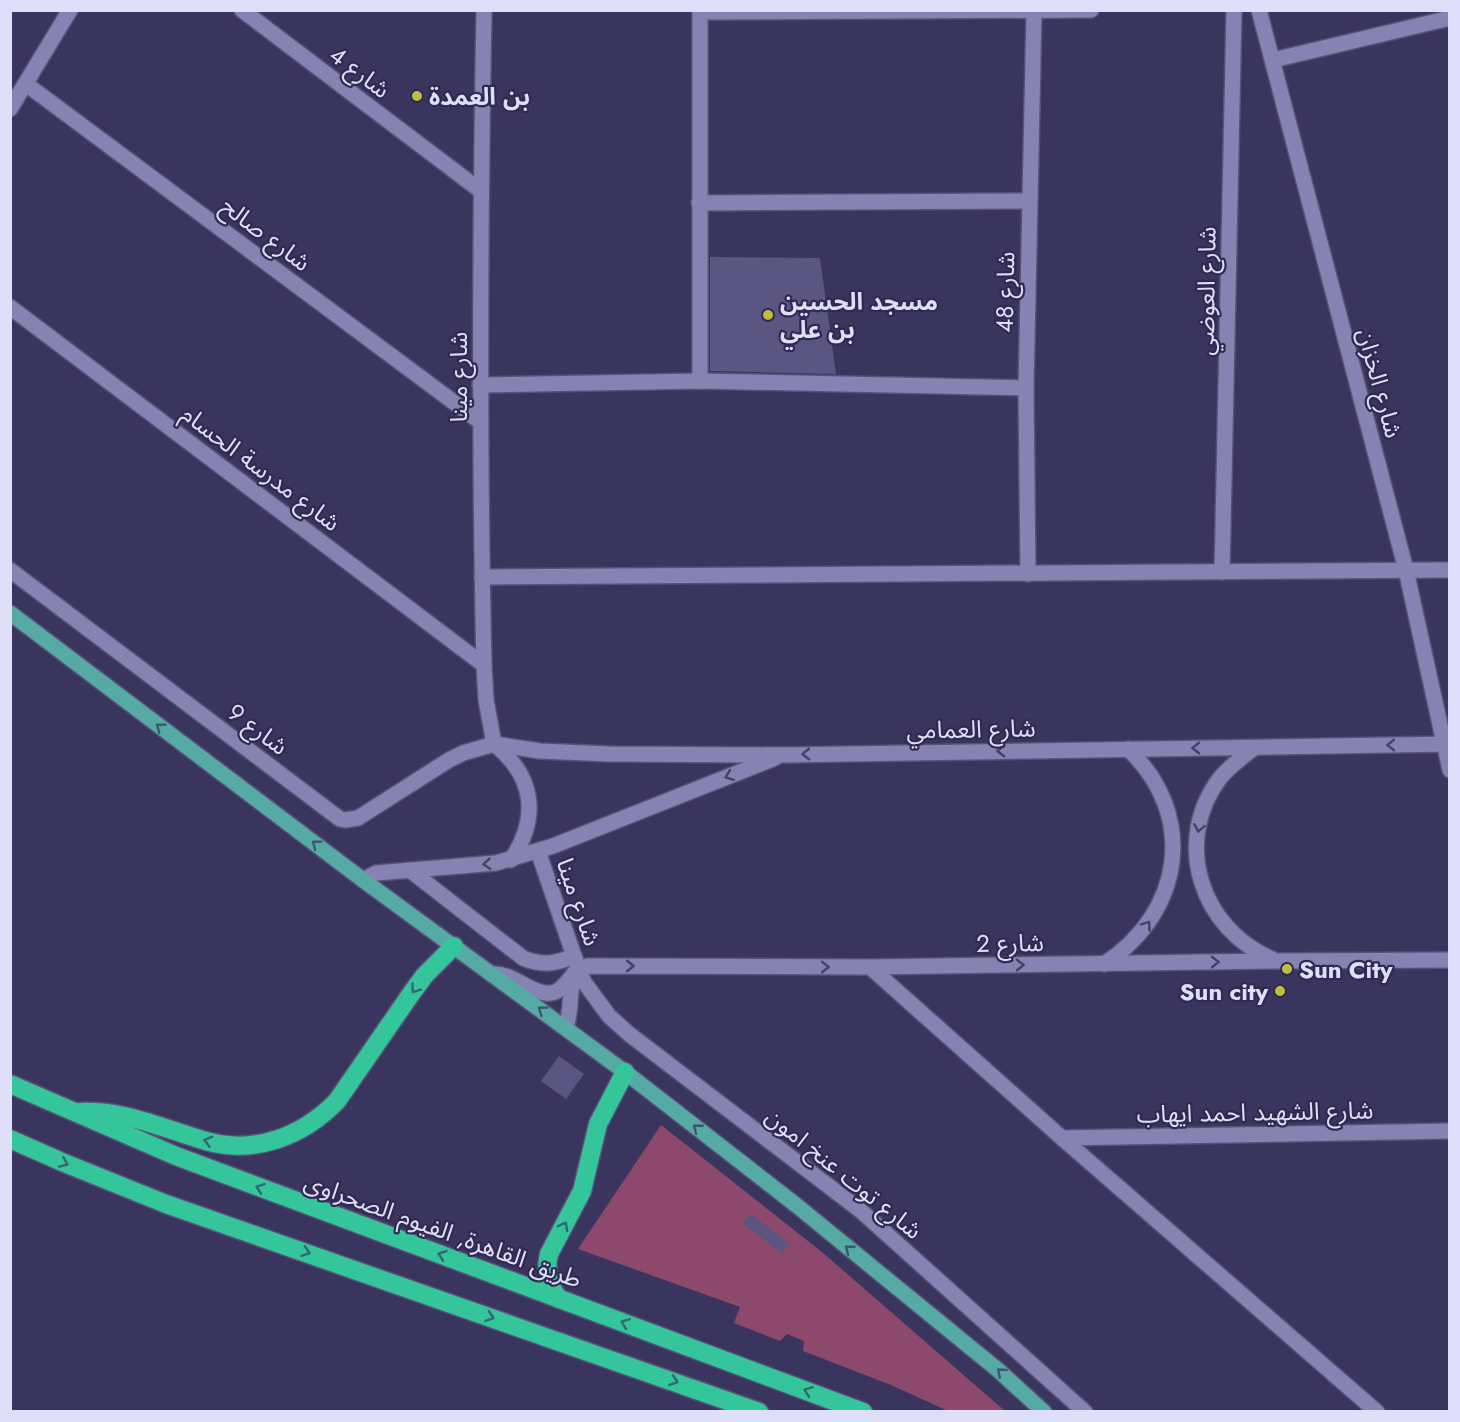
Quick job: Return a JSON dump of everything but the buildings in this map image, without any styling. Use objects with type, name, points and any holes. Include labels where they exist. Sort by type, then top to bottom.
[{"type":"highway","points":[[72,1112],[92,1111],[129,1116],[223,1145],[253,1145],[282,1139],[319,1119],[337,1101],[425,975],[454,946]]},
{"type":"highway","points":[[559,1299],[548,1278],[549,1254],[582,1191],[598,1124],[625,1072]]},
{"type":"highway","name":"طريق القاهرة, الفيوم الصحراوى","points":[[10,1084],[218,1172],[863,1412]]},
{"type":"highway","points":[[10,1139],[166,1204],[759,1412]]},
{"type":"main road","points":[[10,613],[363,880],[625,1072],[814,1220],[998,1370],[1044,1412]]},
{"type":"street","points":[[10,108],[70,10]]},
{"type":"street","name":"شارع 4","points":[[242,10],[481,191]]},
{"type":"street","name":"شارع مينا","points":[[484,10],[480,385],[482,577],[486,700],[494,744]]},
{"type":"street","points":[[700,381],[700,11],[1034,12],[1091,10]]},
{"type":"street","name":"شارع العوضي","points":[[1222,572],[1234,10]]},
{"type":"street","name":"شارع الخزان","points":[[1259,10],[1406,570],[1447,744],[1449,770]]},
{"type":"street","name":"شارع 48","points":[[1028,574],[1026,388],[1034,12]]},
{"type":"street","points":[[1272,60],[1449,18]]},
{"type":"street","name":"شارع صالح","points":[[26,84],[480,421]]},
{"type":"street","points":[[699,203],[1029,201]]},
{"type":"street","name":"شارع مدرسة الحسام","points":[[10,307],[484,665]]},
{"type":"street","points":[[480,385],[700,381],[1026,388]]},
{"type":"street","name":"شارع 9","points":[[10,570],[340,819],[358,818],[449,760],[463,753],[494,744]]},
{"type":"street","points":[[482,577],[1449,570]]},
{"type":"street","points":[[494,744],[517,767],[528,797],[527,830],[511,860]]},
{"type":"street","name":"شارع العمامي","points":[[494,744],[540,751],[609,754],[784,755],[1447,744]]},
{"type":"street","points":[[1254,747],[1235,761],[1220,779],[1208,799],[1200,821],[1197,844],[1198,867],[1203,888],[1212,908],[1224,925],[1239,940],[1277,961]]},
{"type":"street","points":[[1104,964],[1119,954],[1144,929],[1162,898],[1171,863],[1172,827],[1162,792],[1142,762],[1128,749]]},
{"type":"street","points":[[363,880],[376,873],[511,860],[784,755]]},
{"type":"street","name":"شارع مينا","points":[[538,851],[576,966]]},
{"type":"street","points":[[411,871],[523,958],[534,963],[576,966]]},
{"type":"street","name":"شارع 2","points":[[576,966],[870,967],[1449,960]]},
{"type":"street","points":[[493,974],[511,976],[529,988],[540,992],[557,992],[576,966]]},
{"type":"street","points":[[566,1028],[576,966]]},
{"type":"street","name":"شارع توت عنخ امون","points":[[576,966],[592,995],[609,1016],[629,1034],[860,1210],[1085,1412]]},
{"type":"street","points":[[870,967],[1062,1138],[1377,1412]]},
{"type":"street","name":"شارع الشهيد احمد ايهاب","points":[[1062,1138],[1449,1131]]},
{"type":"shaded area","points":[[661,1125],[822,1252],[1005,1411],[948,1411],[891,1385],[803,1351],[804,1341],[787,1334],[780,1341],[734,1323],[740,1307],[578,1249]]},
{"type":"place","name":"بن العمدة","points":[[417,96]]},
{"type":"place","name":"مسجد الحسين بن علي","points":[[768,315]]},
{"type":"place","name":"Sun City","points":[[1287,969]]},
{"type":"place","name":"Sun city","points":[[1280,991]]}]
